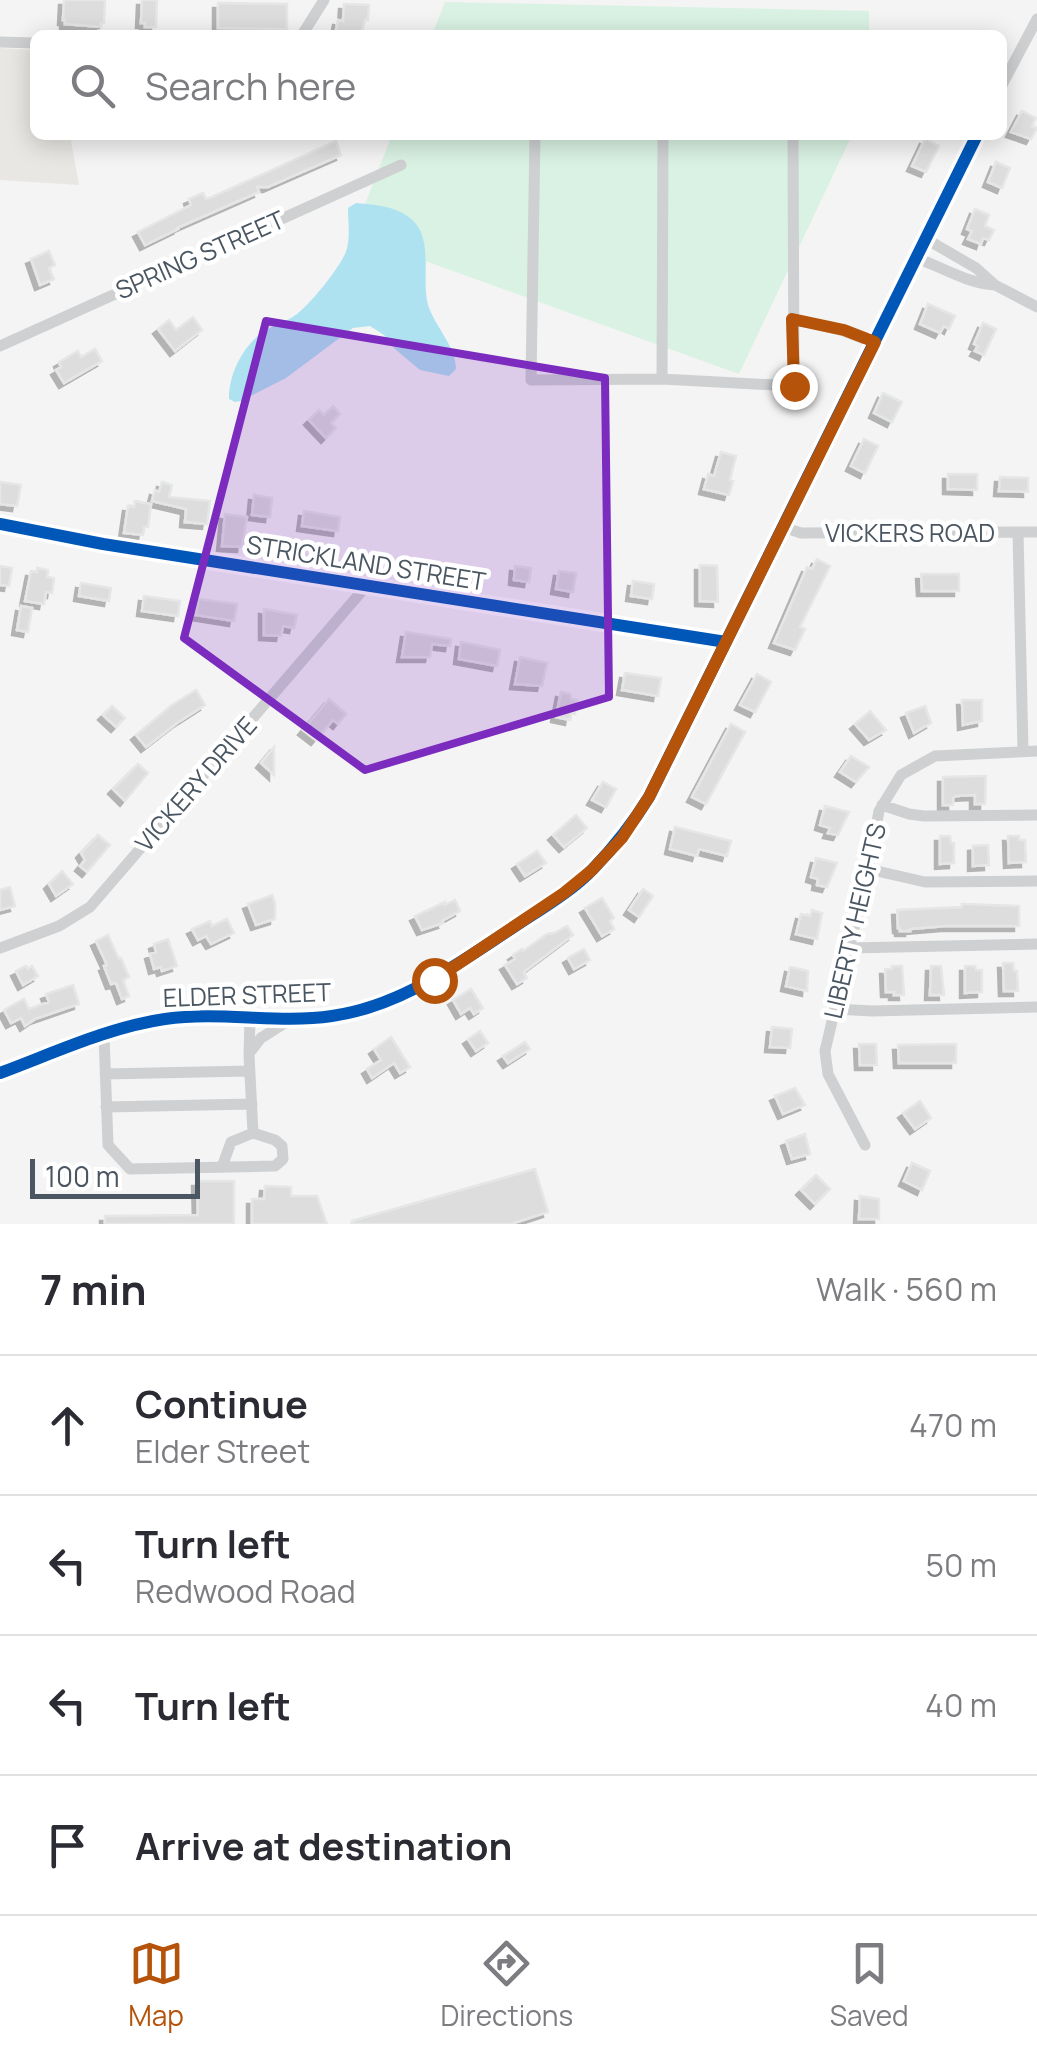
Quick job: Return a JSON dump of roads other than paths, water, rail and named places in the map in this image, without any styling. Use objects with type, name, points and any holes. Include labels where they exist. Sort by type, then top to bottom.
[{"type":"street","points":[[305,30],[324,0]]},
{"type":"street","points":[[1007,76],[1037,19]]},
{"type":"street","points":[[0,42],[30,43]]},
{"type":"street","points":[[534,140],[531,380],[794,386],[794,140]]},
{"type":"street","points":[[662,380],[663,140]]},
{"type":"street","name":"ELDER STREET","points":[[0,1073],[104,1035],[166,1019],[291,1019],[355,1012],[434,980],[591,871],[622,838],[649,797],[975,140]]},
{"type":"street","name":"SPRING STREET","points":[[0,346],[401,165]]},
{"type":"street","points":[[926,239],[976,268],[995,285],[1037,307]]},
{"type":"street","points":[[917,258],[980,284],[995,285]]},
{"type":"street","points":[[792,319],[844,330],[875,342]]},
{"type":"street","name":"STRICKLAND STREET","points":[[0,524],[103,544],[726,642]]},
{"type":"street","name":"VICKERS ROAD","points":[[783,528],[801,533],[1037,532]]},
{"type":"street","points":[[1018,532],[1023,752]]},
{"type":"street","name":"VICKERY DRIVE","points":[[0,948],[59,926],[90,907],[364,585]]},
{"type":"street","name":"LIBERTY HEIGHTS","points":[[865,1145],[828,1074],[825,1051],[882,804],[900,774],[935,756],[1037,751]]},
{"type":"street","points":[[882,804],[924,816],[1037,815]]},
{"type":"street","points":[[868,869],[926,882],[1037,881]]},
{"type":"street","points":[[850,948],[1037,944]]},
{"type":"street","points":[[835,1009],[1037,1008]]},
{"type":"street","points":[[250,1018],[254,1134]]},
{"type":"street","points":[[249,1054],[256,1042],[291,1019]]},
{"type":"street","points":[[104,1035],[108,1145],[130,1168],[275,1166],[283,1159],[282,1146],[254,1134],[231,1142],[222,1166]]},
{"type":"street","points":[[105,1074],[250,1071]]},
{"type":"street","points":[[106,1106],[252,1104]]},
{"type":"water","points":[[356,203],[398,211],[421,232],[428,305],[453,352],[456,369],[449,376],[420,370],[370,326],[353,328],[286,378],[241,401],[229,399],[234,371],[249,345],[263,332],[297,314],[336,269],[348,243],[348,208]]}]
